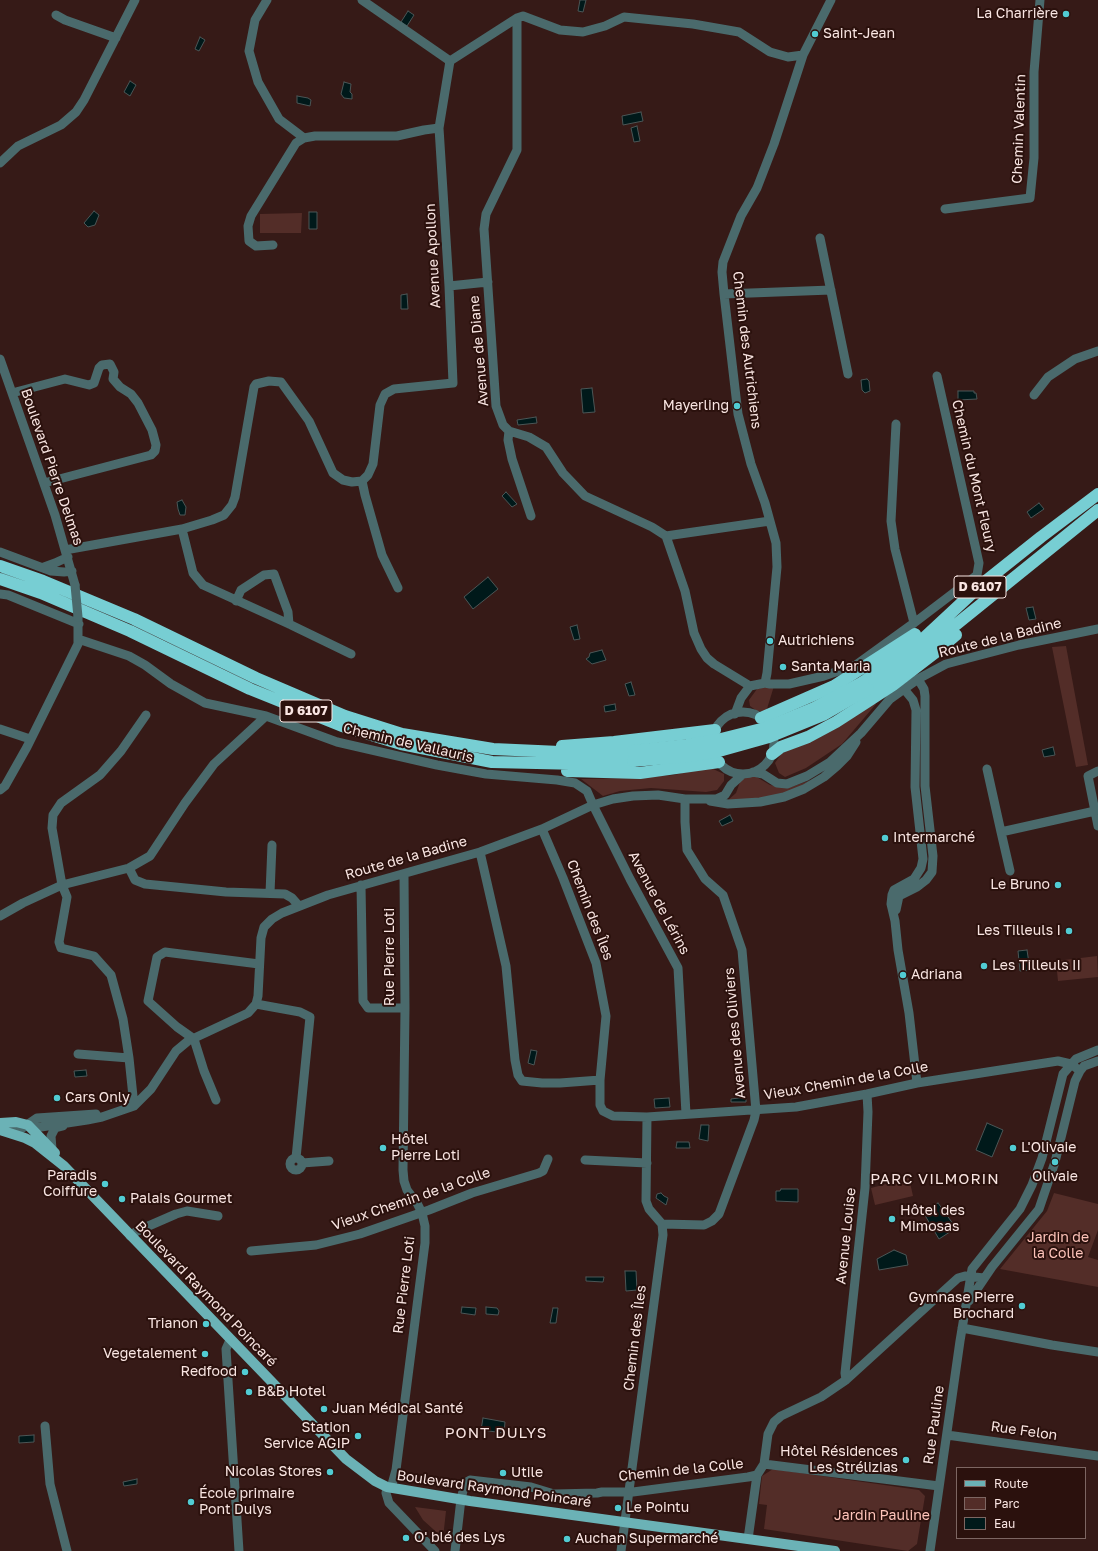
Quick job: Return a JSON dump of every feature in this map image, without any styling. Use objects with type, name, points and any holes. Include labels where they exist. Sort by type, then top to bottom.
[{"type":"highway","name":"D 6107","points":[[865,685],[924,638],[982,584],[1098,494]]},
{"type":"highway","name":"D 6107","points":[[0,579],[41,593],[124,628],[250,689],[342,726],[401,744],[492,762],[581,764],[688,746],[765,728],[865,685],[932,644],[995,594],[1051,546],[1098,510]]},
{"type":"highway","name":"D 6107","points":[[0,566],[43,581],[134,619],[256,678],[345,716],[402,734],[493,749],[633,756]]},
{"type":"highway","points":[[761,718],[834,686],[908,639],[982,584]]},
{"type":"highway","points":[[772,754],[781,747],[808,737],[836,722],[893,685],[959,632],[995,594]]},
{"type":"highway","points":[[493,749],[614,742],[716,730]]},
{"type":"highway","points":[[492,762],[583,772],[640,774],[719,762]]},
{"type":"main road","points":[[0,1128],[16,1122],[28,1125]]},
{"type":"main road","name":"Boulevard Raymond Poincaré","points":[[28,1125],[52,1150],[64,1166],[230,1340],[346,1459],[375,1481],[389,1488],[461,1499],[835,1551]]},
{"type":"main road","points":[[0,1128],[28,1140]]},
{"type":"main road","name":"Boulevard Raymond Poincaré","points":[[28,1140],[64,1166]]},
{"type":"street","points":[[0,163],[18,146],[61,125],[76,112],[84,100],[135,0]]},
{"type":"street","points":[[267,0],[255,20],[249,52],[258,82],[280,119],[304,138]]},
{"type":"street","points":[[362,0],[450,61],[517,18],[524,16],[560,30],[582,32],[605,26],[624,17],[693,24],[739,32],[770,52],[776,54],[788,57],[803,56]]},
{"type":"street","name":"Chemin des Autrichiens","points":[[765,683],[777,567],[776,543],[751,464],[738,414],[722,272],[725,255],[741,216],[757,188],[776,142],[803,56],[831,0]]},
{"type":"street","name":"Chemin Valentin","points":[[945,209],[1030,198],[1034,158],[1034,72],[1040,0]]},
{"type":"street","points":[[56,15],[65,20],[116,38]]},
{"type":"street","name":"Avenue de Diane","points":[[509,431],[503,425],[496,406],[484,228],[486,214],[517,150],[517,18]]},
{"type":"street","name":"Avenue Apollon","points":[[362,481],[368,475],[373,464],[380,405],[385,394],[394,389],[453,383],[449,286],[439,128],[450,61]]},
{"type":"street","points":[[273,245],[256,246],[249,241],[248,226],[252,216],[296,143],[304,138],[315,136],[397,136],[439,128]]},
{"type":"street","points":[[820,238],[848,374]]},
{"type":"street","points":[[449,286],[488,282]]},
{"type":"street","points":[[724,294],[831,290]]},
{"type":"street","points":[[1034,395],[1048,377],[1075,359],[1098,351]]},
{"type":"street","name":"Boulevard Pierre Delmas","points":[[0,359],[55,515],[72,571],[79,621],[78,644],[5,786],[0,790]]},
{"type":"street","points":[[12,393],[65,379],[89,385],[94,384],[99,368],[102,365],[110,364],[114,372],[113,378],[120,387],[131,394],[138,403],[152,430],[156,445],[155,451],[151,455],[44,483]]},
{"type":"street","name":"Chemin du Mont Fleury","points":[[914,624],[977,575],[979,563],[937,376]]},
{"type":"street","points":[[44,567],[55,564],[66,553],[182,529],[224,515],[232,505],[235,497],[254,387],[256,384],[269,381],[281,382],[309,421],[333,473],[343,480],[352,482],[362,481],[364,495],[382,555],[398,588]]},
{"type":"street","points":[[735,714],[741,698],[750,686],[765,683],[788,684],[824,676],[856,665],[914,624],[895,549],[891,521],[896,424]]},
{"type":"street","points":[[531,516],[512,459],[508,440],[509,431],[529,436],[546,447],[563,473],[585,496],[652,527],[666,536],[685,591],[694,633],[707,658],[714,664],[750,686]]},
{"type":"street","points":[[666,536],[770,521]]},
{"type":"street","points":[[182,529],[193,573],[203,585],[351,654]]},
{"type":"street","points":[[0,552],[44,567],[51,571],[72,571]]},
{"type":"street","points":[[236,601],[241,590],[264,575],[274,574],[288,612],[289,624]]},
{"type":"street","points":[[0,594],[8,595],[79,621]]},
{"type":"street","name":"Route de la Badine","points":[[753,772],[763,774],[777,782],[787,784],[807,776],[830,762],[861,733],[890,699],[918,679],[946,664],[1019,645],[1098,629]]},
{"type":"street","name":"Chemin de Vallauris","points":[[78,639],[129,656],[145,665],[171,684],[205,703],[266,716],[337,742],[437,765],[486,774],[575,783],[587,791],[593,805]]},
{"type":"street","points":[[895,921],[896,904],[899,896],[917,887],[926,880],[932,872],[933,856],[925,786],[925,696],[924,689],[918,679]]},
{"type":"street","points":[[904,689],[913,700],[916,710],[915,788],[923,859],[921,868],[914,880],[894,890],[891,904],[895,921],[917,1083]]},
{"type":"street","points":[[741,698],[742,706],[746,713]]},
{"type":"street","points":[[735,714],[754,714],[761,718],[768,725],[773,734],[774,744],[772,754],[765,765],[753,772],[743,774],[730,771],[719,762],[715,755],[713,746],[713,738],[720,723],[727,717],[735,714]]},
{"type":"street","points":[[134,1106],[123,1019],[111,975],[94,956],[61,948],[59,942],[67,897],[62,885],[52,828],[53,814],[61,804],[100,775],[121,751],[146,716]]},
{"type":"street","points":[[0,916],[23,903],[62,885],[129,868],[150,856],[185,803],[214,764],[266,716]]},
{"type":"street","points":[[0,730],[30,739]]},
{"type":"street","name":"Route de la Badine","points":[[256,1004],[261,938],[264,927],[272,918],[328,895],[480,852],[542,829],[593,805],[613,799],[633,796],[658,795],[728,804],[760,802],[784,797],[804,789],[824,777],[848,756],[861,733]]},
{"type":"street","points":[[765,765],[770,779]]},
{"type":"street","points":[[987,769],[1010,871]]},
{"type":"street","points":[[730,771],[731,785]]},
{"type":"street","points":[[1098,771],[1088,776],[1098,826]]},
{"type":"street","name":"Route de la Badine","points":[[703,800],[716,799],[725,795],[731,785],[743,774]]},
{"type":"street","points":[[915,788],[925,786]]},
{"type":"street","name":"Avenue des Oliviers","points":[[662,1224],[704,1225],[712,1221],[719,1214],[756,1111],[742,950],[723,895],[705,879],[687,850],[685,799]]},
{"type":"street","name":"Avenue de Lérins","points":[[593,805],[678,968],[686,1114]]},
{"type":"street","points":[[1001,832],[1095,811]]},
{"type":"street","name":"Chemin des Îles","points":[[542,829],[596,962],[606,1016],[600,1080],[600,1105],[603,1111],[613,1116]]},
{"type":"street","points":[[270,893],[272,845]]},
{"type":"street","points":[[480,852],[506,966],[515,1060],[518,1075],[522,1081],[542,1083],[600,1080]]},
{"type":"street","points":[[129,868],[135,880],[145,884],[226,892],[284,894],[292,898],[299,906]]},
{"type":"street","name":"Rue Pierre Loti","points":[[389,1488],[396,1470],[425,1243],[425,1226],[422,1213],[417,1203],[407,1190],[404,1182],[403,1170],[405,1008],[404,874]]},
{"type":"street","points":[[361,885],[363,1001],[368,1008],[405,1008]]},
{"type":"street","points":[[216,1100],[204,1071],[194,1039],[177,1027],[148,1001],[157,957],[165,952],[259,964]]},
{"type":"street","points":[[28,1125],[41,1127],[68,1124],[102,1117],[134,1106],[152,1089],[176,1051],[188,1041],[248,1013],[256,1004],[300,1012],[310,1017],[299,1160],[330,1161]]},
{"type":"street","points":[[970,1277],[972,1269],[980,1258],[1005,1230],[1020,1209],[1032,1185],[1042,1158],[1063,1074],[1071,1064],[1082,1056],[1098,1050]]},
{"type":"street","points":[[78,1054],[129,1058]]},
{"type":"street","name":"Vieux Chemin de la Colle","points":[[613,1116],[648,1117],[756,1111],[796,1107],[917,1083],[1058,1061],[1071,1064]]},
{"type":"street","points":[[984,1278],[1039,1209],[1055,1162],[1075,1081],[1084,1066],[1098,1061]]},
{"type":"street","points":[[1071,1064],[1080,1071]]},
{"type":"street","name":"Avenue Louise","points":[[846,1380],[845,1373],[865,1188],[868,1112],[867,1094]]},
{"type":"street","points":[[28,1125],[37,1118],[112,1113]]},
{"type":"street","points":[[648,1117],[646,1201],[649,1210],[662,1224]]},
{"type":"street","points":[[52,1150],[51,1136],[55,1128],[68,1124]]},
{"type":"street","points":[[28,1125],[28,1140]]},
{"type":"street","name":"Vieux Chemin de la Colle","points":[[251,1251],[320,1244],[360,1234],[422,1213],[472,1193],[539,1173],[543,1171],[548,1159]]},
{"type":"street","points":[[585,1160],[647,1164]]},
{"type":"street","points":[[1032,1185],[1046,1190]]},
{"type":"street","points":[[130,1236],[176,1214],[187,1212],[218,1216]]},
{"type":"street","name":"Chemin des Îles","points":[[621,1551],[663,1235],[662,1224]]},
{"type":"street","points":[[980,1258],[987,1261],[992,1267]]},
{"type":"street","name":"Chemin de la Colle","points":[[455,1551],[461,1499],[465,1483],[470,1480],[531,1487],[554,1494],[629,1492],[757,1475],[764,1464],[768,1434],[774,1422],[781,1416],[821,1397],[846,1380],[958,1278],[964,1276],[984,1278]]},
{"type":"street","name":"Rue Pauline","points":[[930,1551],[970,1277]]},
{"type":"street","name":"Rue Pauline","points":[[967,1304],[984,1278]]},
{"type":"street","points":[[962,1328],[1052,1346],[1098,1352]]},
{"type":"street","points":[[230,1340],[226,1349],[239,1551]]},
{"type":"street","points":[[45,1426],[50,1484],[66,1551]]},
{"type":"street","name":"Rue Felon","points":[[947,1435],[1098,1456]]},
{"type":"street","points":[[764,1464],[939,1486]]},
{"type":"street","points":[[748,1539],[757,1475]]},
{"type":"street","points":[[389,1488],[386,1493],[388,1503],[435,1551]]},
{"type":"green space","points":[[302,213],[301,233],[260,233],[260,214]]},
{"type":"green space","points":[[1066,646],[1088,765],[1076,767],[1052,647]]},
{"type":"green space","points":[[767,686],[774,686],[766,712],[757,711],[750,706],[749,700],[757,689]]},
{"type":"green space","points":[[874,702],[876,704],[842,744],[806,768],[785,777],[779,773],[775,763],[781,754]]},
{"type":"green space","points":[[699,769],[713,769],[724,774],[724,781],[717,790],[706,792],[651,788],[620,791],[603,796],[581,779],[636,778],[674,775]]},
{"type":"green space","points":[[755,776],[770,785],[781,787],[791,787],[811,780],[776,797],[727,801],[736,793],[740,782],[744,777]]},
{"type":"green space","points":[[1097,956],[1098,977],[1058,981],[1056,961]]},
{"type":"green space","points":[[909,1178],[913,1196],[875,1205],[871,1188]]},
{"type":"green space","name":"Jardin de la Colle","points":[[1054,1193],[1098,1204],[1098,1230],[1088,1257],[1098,1260],[1098,1287],[1000,1269],[1047,1211]]},
{"type":"green space","name":"Jardin Pauline","points":[[773,1469],[919,1490],[925,1496],[917,1544],[908,1551],[764,1529],[767,1505],[759,1504],[762,1476]]},
{"type":"green space","points":[[415,1507],[446,1511],[443,1538],[423,1520]]},
{"type":"water","points":[[580,0],[586,0],[583,12],[578,11]]},
{"type":"water","points":[[408,11],[414,15],[407,26],[401,22]]},
{"type":"water","points":[[200,37],[205,40],[199,51],[195,49]]},
{"type":"water","points":[[130,81],[136,85],[130,96],[124,92]]},
{"type":"water","points":[[344,82],[351,84],[350,92],[352,94],[352,99],[344,98],[341,94]]},
{"type":"water","points":[[297,96],[311,100],[310,106],[297,103]]},
{"type":"water","points":[[641,112],[643,121],[623,125],[622,116]]},
{"type":"water","points":[[637,126],[640,141],[634,142],[631,128]]},
{"type":"water","points":[[94,211],[99,215],[95,225],[88,227],[84,223]]},
{"type":"water","points":[[309,212],[317,212],[317,229],[309,229]]},
{"type":"water","points":[[407,294],[408,309],[401,309],[401,295]]},
{"type":"water","points":[[867,379],[869,381],[870,391],[865,393],[862,390],[861,380]]},
{"type":"water","points":[[592,388],[595,412],[583,413],[581,389]]},
{"type":"water","points":[[958,391],[974,391],[977,399],[958,400]]},
{"type":"water","points":[[536,417],[537,423],[518,425],[517,420]]},
{"type":"water","points":[[506,492],[517,504],[512,507],[502,496]]},
{"type":"water","points":[[182,500],[186,507],[185,515],[180,515],[178,509],[177,502]]},
{"type":"water","points":[[1039,503],[1044,509],[1031,518],[1027,512]]},
{"type":"water","points":[[488,577],[498,589],[473,609],[464,597]]},
{"type":"water","points":[[1033,607],[1036,619],[1029,620],[1026,608]]},
{"type":"water","points":[[577,625],[580,639],[574,640],[570,627]]},
{"type":"water","points":[[602,650],[606,660],[592,664],[586,659],[589,657],[590,653]]},
{"type":"water","points":[[631,682],[635,695],[629,696],[625,684]]},
{"type":"water","points":[[615,704],[616,710],[605,712],[604,706]]},
{"type":"water","points":[[1053,747],[1055,755],[1044,757],[1042,750]]},
{"type":"water","points":[[730,815],[733,821],[722,826],[719,821]]},
{"type":"water","points":[[1027,950],[1030,970],[1020,971],[1018,951]]},
{"type":"water","points":[[531,1050],[537,1051],[534,1065],[528,1063]]},
{"type":"water","points":[[86,1070],[87,1076],[75,1077],[74,1071]]},
{"type":"water","points":[[746,1097],[746,1102],[731,1102],[731,1099]]},
{"type":"water","points":[[669,1098],[670,1107],[655,1108],[654,1099]]},
{"type":"water","points":[[987,1123],[1003,1130],[992,1157],[976,1150]]},
{"type":"water","points":[[701,1125],[709,1125],[708,1141],[699,1139]]},
{"type":"water","points":[[677,1142],[689,1142],[690,1148],[676,1148]]},
{"type":"water","points":[[781,1189],[798,1189],[798,1202],[776,1201],[776,1191],[780,1191]]},
{"type":"water","points":[[661,1193],[668,1198],[666,1205],[656,1198],[657,1194]]},
{"type":"water","points":[[938,1203],[956,1228],[939,1239],[923,1212]]},
{"type":"water","points":[[894,1250],[906,1255],[908,1265],[879,1270],[877,1259]]},
{"type":"water","points":[[625,1271],[636,1271],[637,1290],[626,1291]]},
{"type":"water","points":[[586,1277],[604,1277],[603,1282],[586,1281]]},
{"type":"water","points":[[462,1307],[476,1308],[475,1315],[461,1313]]},
{"type":"water","points":[[486,1307],[497,1308],[499,1311],[498,1315],[486,1314]]},
{"type":"water","points":[[553,1308],[558,1308],[556,1323],[550,1323]]},
{"type":"water","points":[[483,1418],[505,1422],[504,1433],[481,1430]]},
{"type":"water","points":[[34,1435],[34,1442],[19,1443],[19,1436]]},
{"type":"water","points":[[137,1479],[137,1484],[124,1486],[123,1482]]},
{"type":"place","name":"La Charrière","points":[[1066,14]]},
{"type":"place","name":"Saint-Jean","points":[[815,34]]},
{"type":"place","name":"Mayerling","points":[[737,406]]},
{"type":"place","name":"Autrichiens","points":[[770,641]]},
{"type":"place","name":"Santa Maria","points":[[783,667]]},
{"type":"place","name":"Intermarché","points":[[885,838]]},
{"type":"place","name":"Le Bruno","points":[[1058,885]]},
{"type":"place","name":"Les Tilleuls I","points":[[1069,931]]},
{"type":"place","name":"Les Tilleuls II","points":[[984,966]]},
{"type":"place","name":"Adriana","points":[[903,975]]},
{"type":"place","name":"Cars Only","points":[[57,1098]]},
{"type":"place","name":"Hôtel Pierre Loti","points":[[383,1148]]},
{"type":"place","name":"L'Olivaie","points":[[1013,1148]]},
{"type":"place","name":"Olivaie","points":[[1055,1162]]},
{"type":"place","name":"Paradis Coiffure","points":[[105,1184]]},
{"type":"place","name":"Palais Gourmet","points":[[122,1199]]},
{"type":"place","name":"Hôtel des Mimosas","points":[[892,1219]]},
{"type":"place","name":"Gymnase Pierre Brochard","points":[[1022,1306]]},
{"type":"place","name":"Trianon","points":[[206,1324]]},
{"type":"place","name":"Vegetalement","points":[[205,1354]]},
{"type":"place","name":"Redfood","points":[[245,1372]]},
{"type":"place","name":"B&B Hotel","points":[[249,1392]]},
{"type":"place","name":"Juan Médical Santé","points":[[324,1409]]},
{"type":"place","name":"Station Service AGIP","points":[[358,1436]]},
{"type":"place","name":"Hôtel Résidences Les Strélizias","points":[[906,1460]]},
{"type":"place","name":"Nicolas Stores","points":[[330,1472]]},
{"type":"place","name":"Utile","points":[[503,1473]]},
{"type":"place","name":"École primaire Pont Dulys","points":[[191,1502]]},
{"type":"place","name":"Le Pointu","points":[[618,1508]]},
{"type":"place","name":"O' blé des Lys","points":[[406,1538]]},
{"type":"place","name":"Auchan Supermarché","points":[[567,1539]]},
{"type":"district","name":"PARC VILMORIN","points":[[935,1179]]},
{"type":"district","name":"PONT DULYS","points":[[496,1433]]}]
